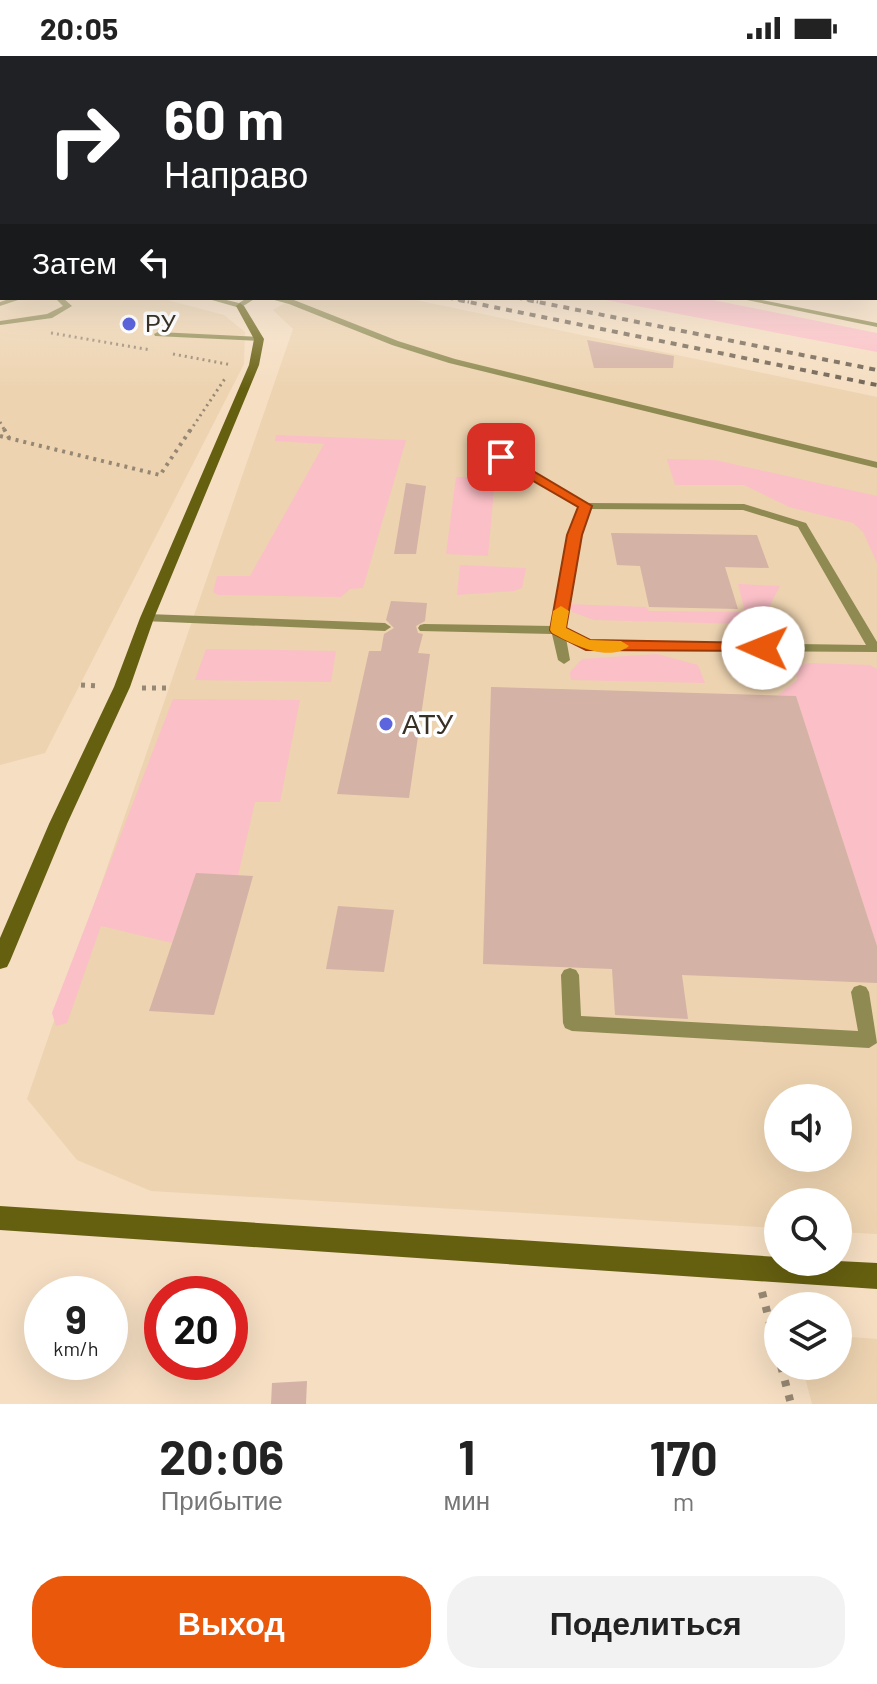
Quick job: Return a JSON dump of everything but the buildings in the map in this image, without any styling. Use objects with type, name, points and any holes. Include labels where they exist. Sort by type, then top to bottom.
[{"type":"street","points":[[0,961],[52,837],[122,687],[147,618],[254,365],[259,339],[246,302]]},
{"type":"street","points":[[0,1218],[877,1276]]},
{"type":"lane","points":[[0,323],[49,316],[68,306],[61,300]]},
{"type":"lane","points":[[281,300],[452,361],[877,465]]},
{"type":"lane","points":[[751,300],[877,325]]},
{"type":"lane","points":[[158,334],[259,339]]},
{"type":"lane","points":[[424,628],[558,630],[586,645],[875,649],[802,525],[744,507],[585,506],[501,457]]},
{"type":"lane","points":[[564,660],[558,630],[574,535],[585,506]]},
{"type":"lane","points":[[147,618],[385,627]]},
{"type":"lane","points":[[736,647],[750,669]]},
{"type":"lane","points":[[570,975],[572,1023],[869,1040],[860,992]]},
{"type":"path","points":[[40,331],[159,351]]},
{"type":"path","points":[[0,436],[160,475],[233,364],[174,354]]},
{"type":"path","points":[[0,422],[9,438]]},
{"type":"path","points":[[755,1268],[764,1302]]},
{"type":"path","points":[[785,1380],[791,1404]]},
{"type":"shaded area","points":[[0,300],[168,300],[224,315],[245,332],[244,364],[45,753],[0,765]]},
{"type":"shaded area","points":[[290,300],[416,300],[877,397],[877,1234],[852,1233],[852,1188],[764,1188],[764,1227],[151,1191],[77,1160],[27,1099],[293,329],[273,310]]},
{"type":"shaded area","points":[[605,300],[713,300],[877,333],[877,352]]},
{"type":"shaded area","points":[[276,435],[406,440],[363,588],[350,589],[341,597],[218,595],[213,592],[217,576],[250,576],[324,444],[275,441]]},
{"type":"shaded area","points":[[667,459],[715,460],[877,496],[877,563],[863,532],[853,523],[789,507],[744,485],[675,485]]},
{"type":"shaded area","points":[[456,477],[495,478],[488,556],[446,554]]},
{"type":"shaded area","points":[[460,565],[526,568],[522,588],[457,595]]},
{"type":"shaded area","points":[[738,584],[780,586],[764,617],[745,624],[594,620],[572,612],[566,604],[646,607],[649,611],[745,612]]},
{"type":"shaded area","points":[[206,649],[336,651],[331,682],[195,680]]},
{"type":"shaded area","points":[[657,654],[698,665],[705,683],[571,680],[570,672],[582,659]]},
{"type":"shaded area","points":[[808,663],[870,665],[877,669],[877,946],[796,696],[778,695],[797,680],[796,667]]},
{"type":"shaded area","points":[[173,699],[300,700],[280,802],[255,802],[238,876],[196,874],[172,943],[101,926],[67,1023],[56,1026],[52,1013]]},
{"type":"shaded area","points":[[852,1337],[877,1339],[877,1404],[812,1404],[806,1380],[852,1380]]},
{"type":"railway","points":[[458,300],[466,302]]},
{"type":"railway","points":[[459,300],[466,302]]},
{"type":"railway","points":[[528,300],[537,302]]},
{"type":"railway","points":[[528,300],[537,302]]},
{"type":"railway","points":[[466,302],[877,385]]},
{"type":"railway","points":[[537,302],[877,370]]},
{"type":"slow traffic","points":[[561,611],[558,630],[586,645],[621,646]]},
{"type":"place","name":"РУ","points":[[129,324]]},
{"type":"place","name":"АТУ","points":[[386,724]]},
{"type":"route","points":[[501,457],[585,506],[574,535],[558,630],[586,645],[763,648]]}]
